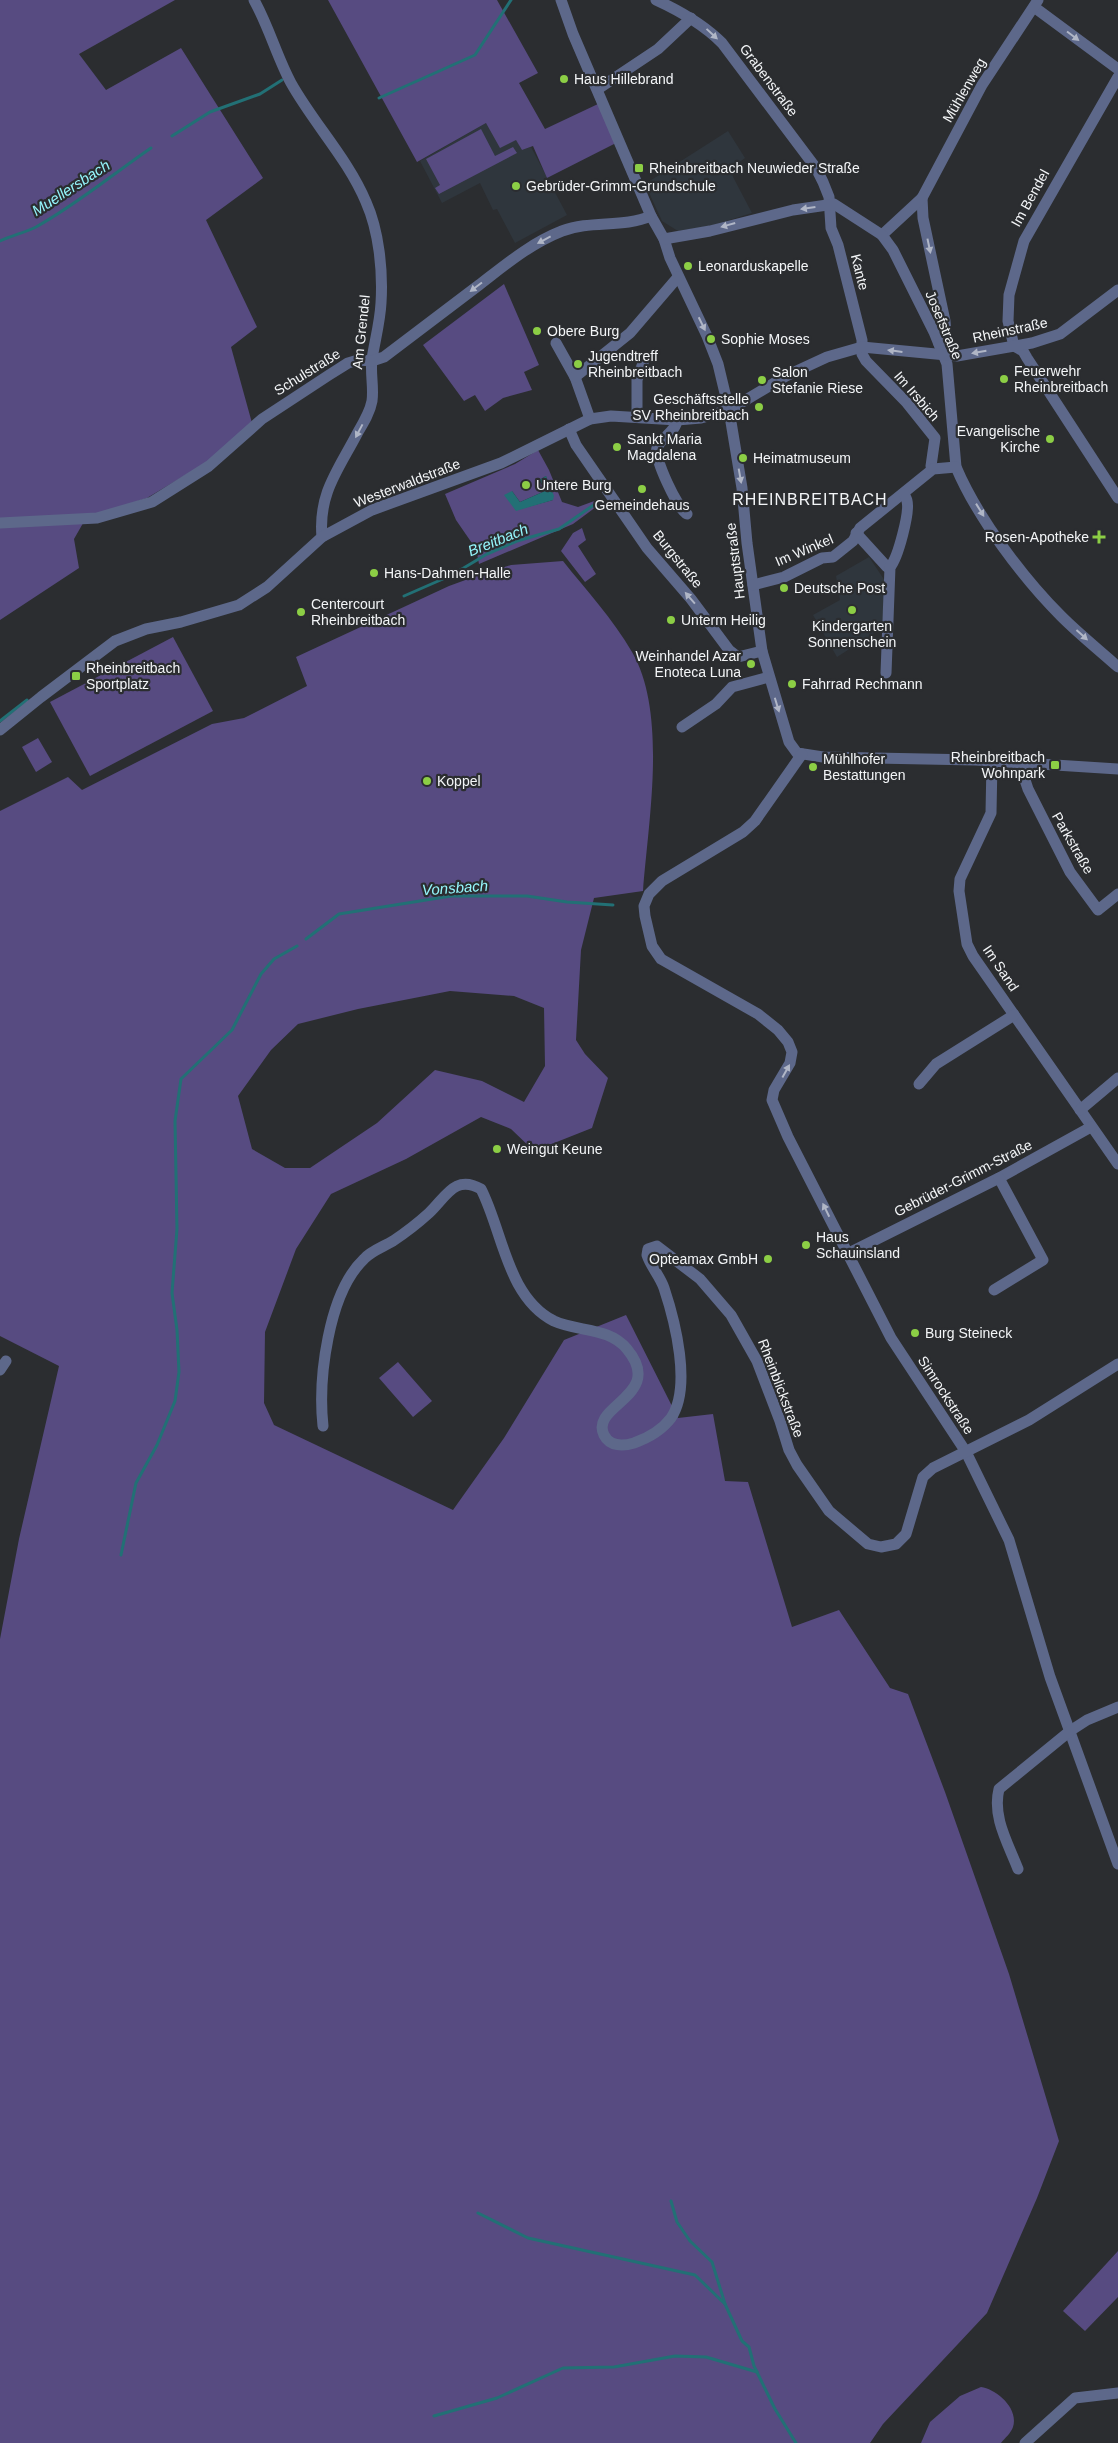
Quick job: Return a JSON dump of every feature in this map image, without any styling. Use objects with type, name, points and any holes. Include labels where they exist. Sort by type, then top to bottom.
[{"type":"street","name":"Am Grendel","points":[[254,0],[269,28],[292,83],[332,144],[368,208],[381,272],[381,304],[372,361],[372,401],[368,415],[334,474],[324,501],[321,519],[322,537]]},
{"type":"street","name":"Hauptstraße","points":[[561,0],[573,34],[651,216],[664,239],[679,278],[707,336],[718,364],[729,410],[742,488],[762,651],[768,677],[789,742],[797,753],[802,754]]},
{"type":"street","name":"Grabenstraße","points":[[656,0],[691,18],[709,30],[722,43],[812,162],[823,182],[829,205]]},
{"type":"street","points":[[1036,3],[1118,69]]},
{"type":"street","name":"Mühlenweg","points":[[882,234],[922,198],[982,85],[1036,3]]},
{"type":"street","points":[[598,89],[658,49],[691,18]]},
{"type":"street","name":"Im Bendel","points":[[1014,346],[1008,320],[1009,295],[1024,241],[1117,81]]},
{"type":"street","points":[[922,198],[923,218],[945,321],[946,333],[939,344]]},
{"type":"street","name":"Josefstraße","points":[[664,239],[710,231],[793,210],[829,205],[839,205],[882,234],[892,250],[947,364],[956,468],[963,483],[988,524],[1019,567],[1061,616],[1118,667]]},
{"type":"street","name":"Kante","points":[[829,205],[831,228],[838,245],[862,347]]},
{"type":"street","name":"Schulstraße","points":[[0,524],[97,518],[152,502],[209,466],[262,419],[348,363],[358,360],[372,361],[384,357],[518,256],[542,241],[574,227],[601,223],[636,222],[651,216]]},
{"type":"street","points":[[575,377],[630,333],[679,278]]},
{"type":"street","name":"Rheinstraße","points":[[677,420],[701,418],[729,410],[786,376],[826,357],[862,347],[957,356],[1014,346],[1060,334],[1118,290]]},
{"type":"street","points":[[556,343],[575,377],[590,419]]},
{"type":"street","points":[[1014,346],[1023,351],[1118,498]]},
{"type":"street","name":"Im Irsbich","points":[[862,347],[862,354],[866,361],[907,404],[935,438],[933,469]]},
{"type":"street","points":[[636,417],[637,380],[644,360]]},
{"type":"street","name":"Westerwaldstraße","points":[[0,730],[41,696],[116,641],[146,629],[181,622],[238,605],[267,587],[322,537],[372,510],[501,463],[590,419],[611,416],[677,420]]},
{"type":"street","points":[[677,420],[675,427],[655,450],[673,494],[683,512],[687,514]]},
{"type":"street","name":"Burgstraße","points":[[569,429],[576,445],[647,548],[702,613],[729,650],[738,657],[762,651]]},
{"type":"street","points":[[933,469],[956,468]]},
{"type":"street","name":"Im Winkel","points":[[753,585],[784,576],[822,558],[832,557],[853,541],[856,533],[933,469]]},
{"type":"street","points":[[886,673],[890,567],[897,555],[904,525],[908,502],[904,494]]},
{"type":"street","points":[[856,533],[880,562],[890,567]]},
{"type":"street","points":[[682,727],[716,704],[732,687],[768,677]]},
{"type":"street","points":[[802,754],[823,757],[992,762],[1118,769]]},
{"type":"street","name":"Simrockstraße","points":[[802,754],[755,821],[743,832],[654,887],[644,906],[652,946],[661,959],[758,1014],[778,1030],[792,1052],[786,1072],[775,1088],[772,1100],[847,1254],[891,1338],[966,1452],[1009,1540],[1050,1677],[1118,1864]]},
{"type":"street","name":"Im Sand","points":[[992,762],[990,814],[960,879],[959,891],[968,944],[973,956],[1118,1164]]},
{"type":"street","name":"Parkstraße","points":[[1026,764],[1028,789],[1070,872],[1098,910],[1118,894]]},
{"type":"street","points":[[919,1084],[936,1064],[1014,1015]]},
{"type":"street","points":[[1080,1110],[1118,1078]]},
{"type":"street","name":"Gebrüder-Grimm-Straße","points":[[847,1254],[999,1178],[1091,1127]]},
{"type":"street","points":[[994,1290],[1043,1260],[999,1178]]},
{"type":"street","name":"Rheinblickstraße","points":[[323,1426],[321,1385],[328,1337],[352,1273],[364,1258],[395,1239],[428,1214],[458,1184],[466,1183],[481,1189],[490,1208],[505,1255],[526,1298],[540,1312],[555,1321],[613,1338],[626,1348],[637,1363],[639,1376],[635,1387],[606,1417],[602,1426],[604,1435],[614,1444],[623,1446],[650,1437],[671,1417],[678,1398],[681,1378],[679,1355],[669,1304],[664,1286],[647,1255],[648,1249],[657,1246],[700,1279],[731,1315],[757,1361],[789,1450],[797,1465],[829,1511],[868,1544],[881,1547],[896,1544],[906,1534],[923,1477],[933,1468],[1029,1420],[1118,1364]]},
{"type":"street","points":[[1018,1869],[998,1816],[996,1804],[999,1790],[1070,1731],[1087,1720],[1118,1708]]},
{"type":"street","points":[[1025,2443],[1075,2398],[1118,2393]]},
{"type":"shaded area","points":[[0,0],[175,0],[79,54],[106,90],[181,48],[263,178],[206,220],[257,327],[231,347],[252,423],[209,461],[147,498],[86,518],[74,539],[79,568],[0,620]]},
{"type":"shaded area","points":[[328,0],[497,0],[538,73],[519,83],[545,129],[598,104],[616,143],[547,178],[533,146],[522,150],[516,140],[500,148],[486,123],[417,162]]},
{"type":"shaded area","name":"Gebrüder-Grimm-Grundschule","points":[[486,123],[516,139],[522,150],[531,147],[567,215],[515,243],[497,209],[493,210],[480,183],[442,203],[420,161]]},
{"type":"shaded area","points":[[481,129],[495,156],[513,147],[517,153],[439,194],[435,188],[440,185],[426,159]]},
{"type":"shaded area","points":[[728,131],[745,158],[731,168],[733,177],[752,213],[710,226],[678,231],[662,221],[645,184]]},
{"type":"shaded area","points":[[504,284],[539,365],[524,372],[532,390],[503,398],[485,411],[475,395],[464,401],[423,345]]},
{"type":"shaded area","points":[[538,450],[549,470],[562,502],[578,507],[597,500],[600,504],[573,524],[479,564],[476,549],[456,520],[445,494],[515,464]],"holes":[[[546,476],[553,500],[516,510],[512,491],[520,502],[545,491],[539,480]]]},
{"type":"shaded area","points":[[582,528],[586,540],[578,546],[596,574],[585,582],[561,551],[573,533]]},
{"type":"shaded area","name":"Kindergarten Sonnenschein","points":[[869,557],[885,581],[882,628],[837,657],[813,615],[840,600],[836,576]]},
{"type":"shaded area","points":[[563,561],[625,640],[643,677],[650,706],[653,737],[653,769],[643,891],[594,898],[581,950],[576,1040],[585,1054],[608,1078],[592,1128],[534,1151],[511,1129],[481,1117],[406,1159],[331,1194],[296,1249],[265,1332],[264,1403],[274,1425],[453,1510],[504,1438],[564,1340],[626,1315],[678,1418],[713,1414],[725,1481],[748,1482],[792,1627],[839,1610],[890,1688],[908,1694],[945,1792],[1009,1974],[1059,2141],[1037,2198],[987,2313],[883,2424],[870,2443],[0,2443],[0,1639],[19,1539],[59,1366],[0,1336],[0,811],[68,777],[82,790],[212,724],[244,718],[307,686],[296,657],[449,586],[511,565]],"holes":[[[450,991],[514,996],[544,1008],[545,1066],[524,1102],[482,1081],[435,1070],[377,1123],[310,1168],[285,1168],[252,1149],[238,1096],[271,1050],[298,1024],[358,1009]]]},
{"type":"shaded area","points":[[173,637],[213,711],[90,776],[50,702]]},
{"type":"shaded area","points":[[38,738],[52,762],[36,772],[22,747]]},
{"type":"shaded area","points":[[398,1362],[432,1401],[413,1417],[379,1378]]},
{"type":"shaded area","points":[[1118,2251],[1118,2297],[1085,2331],[1063,2311]]},
{"type":"shaded area","points":[[981,2387],[993,2391],[1005,2401],[1013,2413],[1013,2427],[1001,2443],[921,2443],[930,2422],[960,2396]]},
{"type":"water","points":[[546,476],[554,496],[553,500],[516,511],[504,495],[512,491],[520,502],[545,491],[539,480]]},
{"type":"waterway","name":"Muellersbach","points":[[379,98],[475,55],[511,0]]},
{"type":"waterway","name":"Muellersbach","points":[[172,136],[210,112],[260,94],[282,80]]},
{"type":"waterway","name":"Muellersbach","points":[[0,241],[32,229],[51,218],[151,148]]},
{"type":"waterway","name":"Breitbach","points":[[404,596],[452,575],[487,554],[517,541],[559,529],[598,502]]},
{"type":"waterway","name":"Breitbach","points":[[0,721],[27,700]]},
{"type":"waterway","name":"Vonsbach","points":[[306,939],[339,914],[451,896],[527,896],[567,902],[613,905]]},
{"type":"waterway","points":[[121,1555],[136,1483],[157,1445],[175,1401],[179,1372],[177,1330],[172,1293],[177,1229],[175,1121],[181,1079],[232,1030],[261,974],[274,959],[297,946]]},
{"type":"waterway","points":[[671,2201],[677,2222],[690,2241],[712,2262],[725,2304]]},
{"type":"waterway","points":[[478,2213],[528,2238],[695,2275],[725,2304],[742,2341],[749,2347],[754,2366],[775,2409],[796,2443]]},
{"type":"waterway","points":[[434,2416],[497,2398],[563,2368],[614,2367],[675,2356],[706,2357],[757,2372]]},
{"type":"place","name":"Haus Hillebrand","points":[[564,79]]},
{"type":"place","name":"Rheinbreitbach Neuwieder Straße","points":[[639,168]]},
{"type":"place","name":"Gebrüder-Grimm-Grundschule","points":[[516,186]]},
{"type":"place","name":"Leonarduskapelle","points":[[688,266]]},
{"type":"place","name":"Obere Burg","points":[[537,331]]},
{"type":"place","name":"Sophie Moses","points":[[711,339]]},
{"type":"place","name":"Jugendtreff Rheinbreitbach","points":[[578,364]]},
{"type":"place","name":"Feuerwehr Rheinbreitbach","points":[[1004,379]]},
{"type":"place","name":"Salon Stefanie Riese","points":[[762,380]]},
{"type":"place","name":"Geschäftsstelle SV Rheinbreitbach","points":[[759,407]]},
{"type":"place","name":"Evangelische Kirche","points":[[1050,439]]},
{"type":"place","name":"Sankt Maria Magdalena","points":[[617,447]]},
{"type":"place","name":"Heimatmuseum","points":[[743,458]]},
{"type":"place","name":"Untere Burg","points":[[526,485]]},
{"type":"place","name":"Gemeindehaus","points":[[642,489]]},
{"type":"place","name":"Rosen-Apotheke","points":[[1099,537]]},
{"type":"place","name":"Hans-Dahmen-Halle","points":[[374,573]]},
{"type":"place","name":"Deutsche Post","points":[[784,588]]},
{"type":"place","name":"Kindergarten Sonnenschein","points":[[852,610]]},
{"type":"place","name":"Centercourt Rheinbreitbach","points":[[301,612]]},
{"type":"place","name":"Unterm Heilig","points":[[671,620]]},
{"type":"place","name":"Weinhandel Azar Enoteca Luna","points":[[751,664]]},
{"type":"place","name":"Rheinbreitbach Sportplatz","points":[[76,676]]},
{"type":"place","name":"Fahrrad Rechmann","points":[[792,684]]},
{"type":"place","name":"Rheinbreitbach Wohnpark","points":[[1055,765]]},
{"type":"place","name":"Mühlhofer Bestattungen","points":[[813,767]]},
{"type":"place","name":"Koppel","points":[[427,781]]},
{"type":"place","name":"Weingut Keune","points":[[497,1149]]},
{"type":"place","name":"Haus Schauinsland","points":[[806,1245]]},
{"type":"place","name":"Opteamax GmbH","points":[[768,1259]]},
{"type":"place","name":"Burg Steineck","points":[[915,1333]]},
{"type":"district","name":"RHEINBREITBACH","points":[[810,499]]}]
